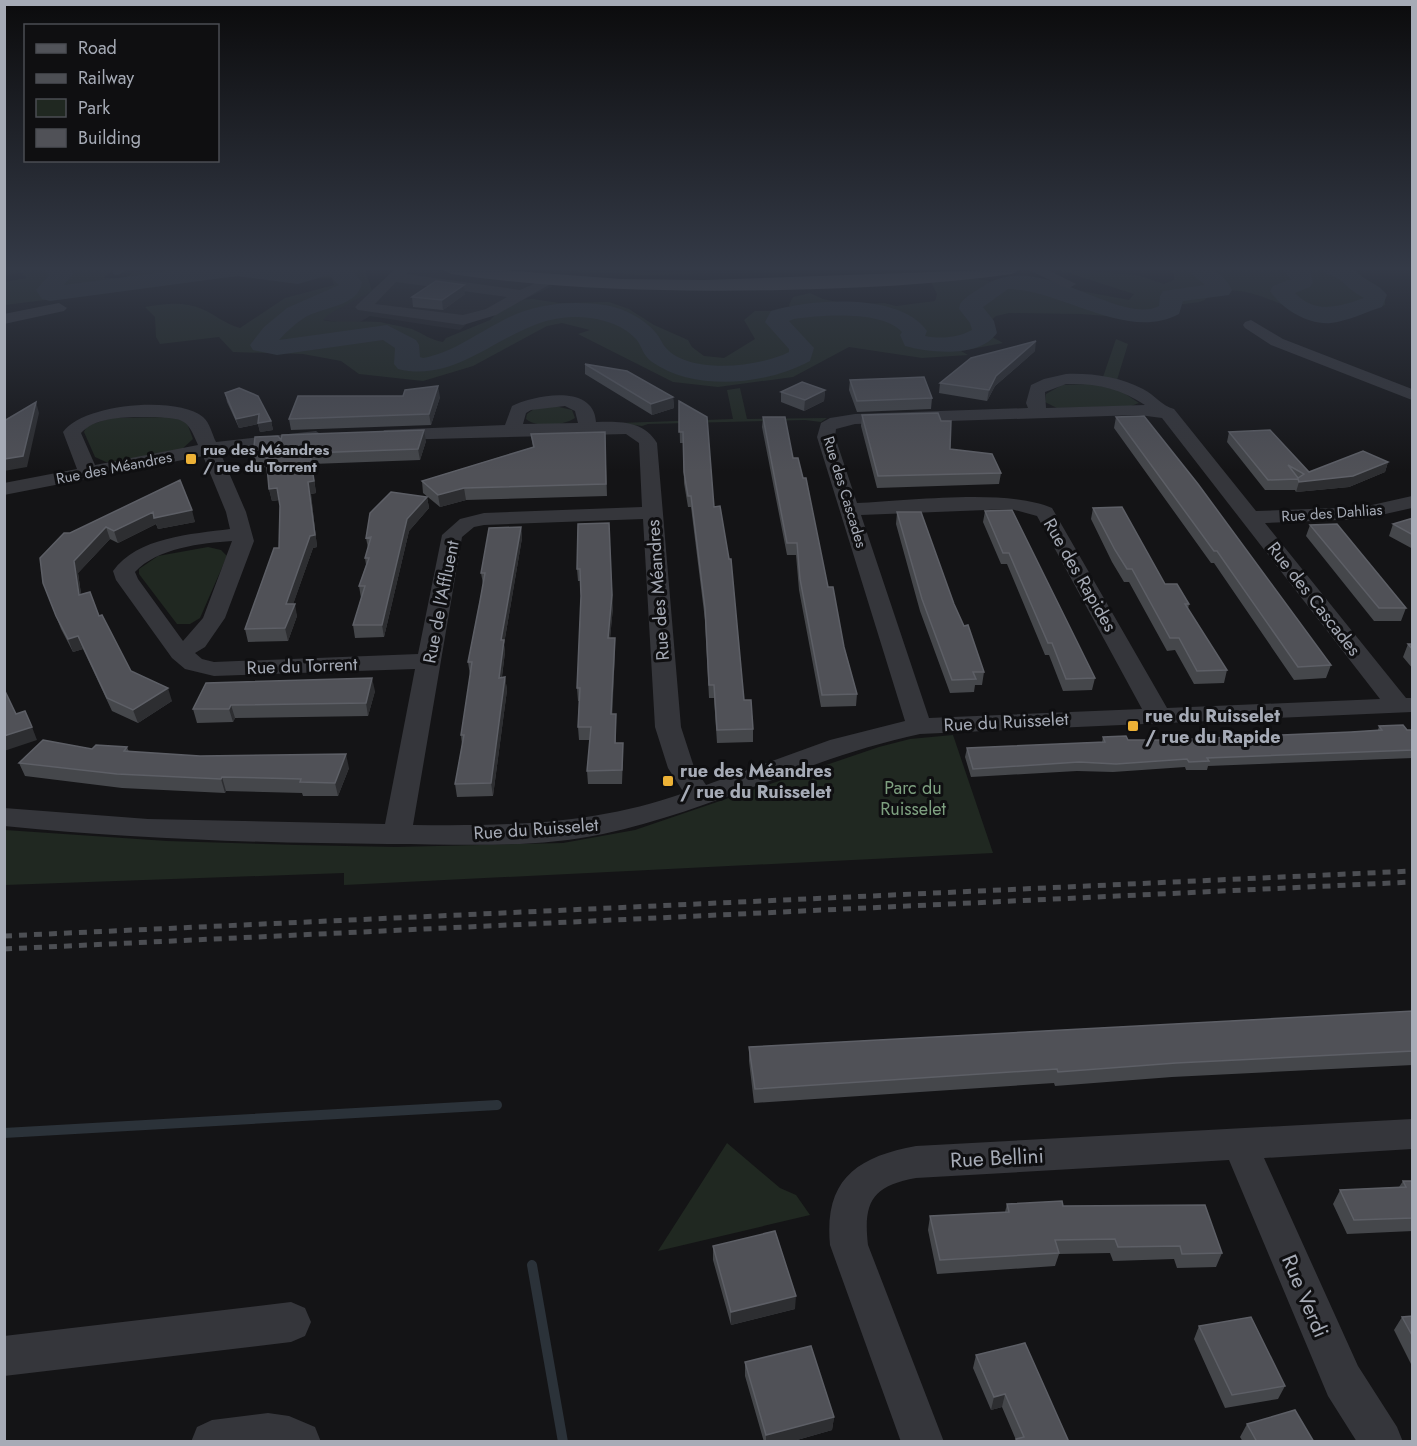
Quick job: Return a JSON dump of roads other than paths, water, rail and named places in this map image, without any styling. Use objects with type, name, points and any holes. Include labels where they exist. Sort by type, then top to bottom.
[{"type":"street","points":[[1268,336],[1413,395]]},
{"type":"street","name":"Rue des Cascades","points":[[1040,414],[1035,403],[1037,389],[1047,383],[1074,379],[1102,381],[1127,388],[1148,398],[1160,411],[1171,416],[1250,517],[1406,706]]},
{"type":"street","points":[[512,431],[518,410],[534,403],[554,401],[581,407],[586,414],[587,428]]},
{"type":"street","name":"Rue des Cascades","points":[[920,726],[912,709],[849,509],[826,434],[827,428],[833,423],[855,418],[1160,411]]},
{"type":"street","points":[[88,473],[72,432],[76,425],[95,416],[187,413],[195,418],[236,512],[242,533],[242,550],[214,618],[197,642],[180,653]]},
{"type":"street","name":"Rue des Méandres","points":[[374,435],[587,428],[624,429],[645,438],[668,727],[681,768],[699,795]]},
{"type":"street","name":"Rue des Méandres","points":[[4,489],[265,439],[339,436]]},
{"type":"street","name":"Rue des Rapides","points":[[849,509],[1011,503],[1032,506],[1045,512],[1159,716]]},
{"type":"street","name":"Rue des Dahlias","points":[[1250,517],[1353,514],[1411,504]]},
{"type":"street","name":"Rue de l'Affluent","points":[[397,834],[452,535],[463,526],[491,518],[652,513]]},
{"type":"street","name":"Rue du Torrent","points":[[242,533],[153,551],[137,559],[124,571],[127,580],[180,653],[194,664],[214,669],[429,661]]},
{"type":"street","name":"Rue du Ruisselet","points":[[4,817],[175,829],[397,834],[500,833],[584,828],[637,817],[865,739],[920,726],[1406,706]]},
{"type":"street","name":"Rue Bellini","points":[[923,1442],[849,1245],[847,1217],[855,1191],[872,1174],[886,1168],[916,1162],[1413,1134]]},
{"type":"street","name":"Rue Verdi","points":[[1240,1144],[1343,1381],[1382,1442]]},
{"type":"street","points":[[4,1356],[291,1322]]},
{"type":"street","points":[[212,1442],[276,1434],[300,1442]]},
{"type":"waterway","points":[[269,336],[262,345],[277,348],[356,336]]},
{"type":"waterway","points":[[394,336],[407,345],[407,364],[423,365],[456,356],[491,336]]},
{"type":"waterway","points":[[646,336],[654,350],[674,364],[691,369],[730,373],[770,369],[801,356],[802,348],[791,336]]},
{"type":"waterway","points":[[912,336],[914,341],[931,345],[960,343],[979,336]]},
{"type":"waterway","points":[[4,1133],[497,1105]]},
{"type":"waterway","points":[[532,1265],[563,1442]]},
{"type":"railway","points":[[4,936],[1412,871]]},
{"type":"railway","points":[[4,949],[1412,882]]},
{"type":"place","name":"rue des Méandres / rue du Torrent","points":[[191,459]]},
{"type":"place","name":"rue du Ruisselet / rue du Rapide","points":[[1133,726]]},
{"type":"place","name":"rue des Méandres / rue du Ruisselet","points":[[668,781]]},
{"type":"park label","name":"Parc du Ruisselet","points":[[913,798]]}]
